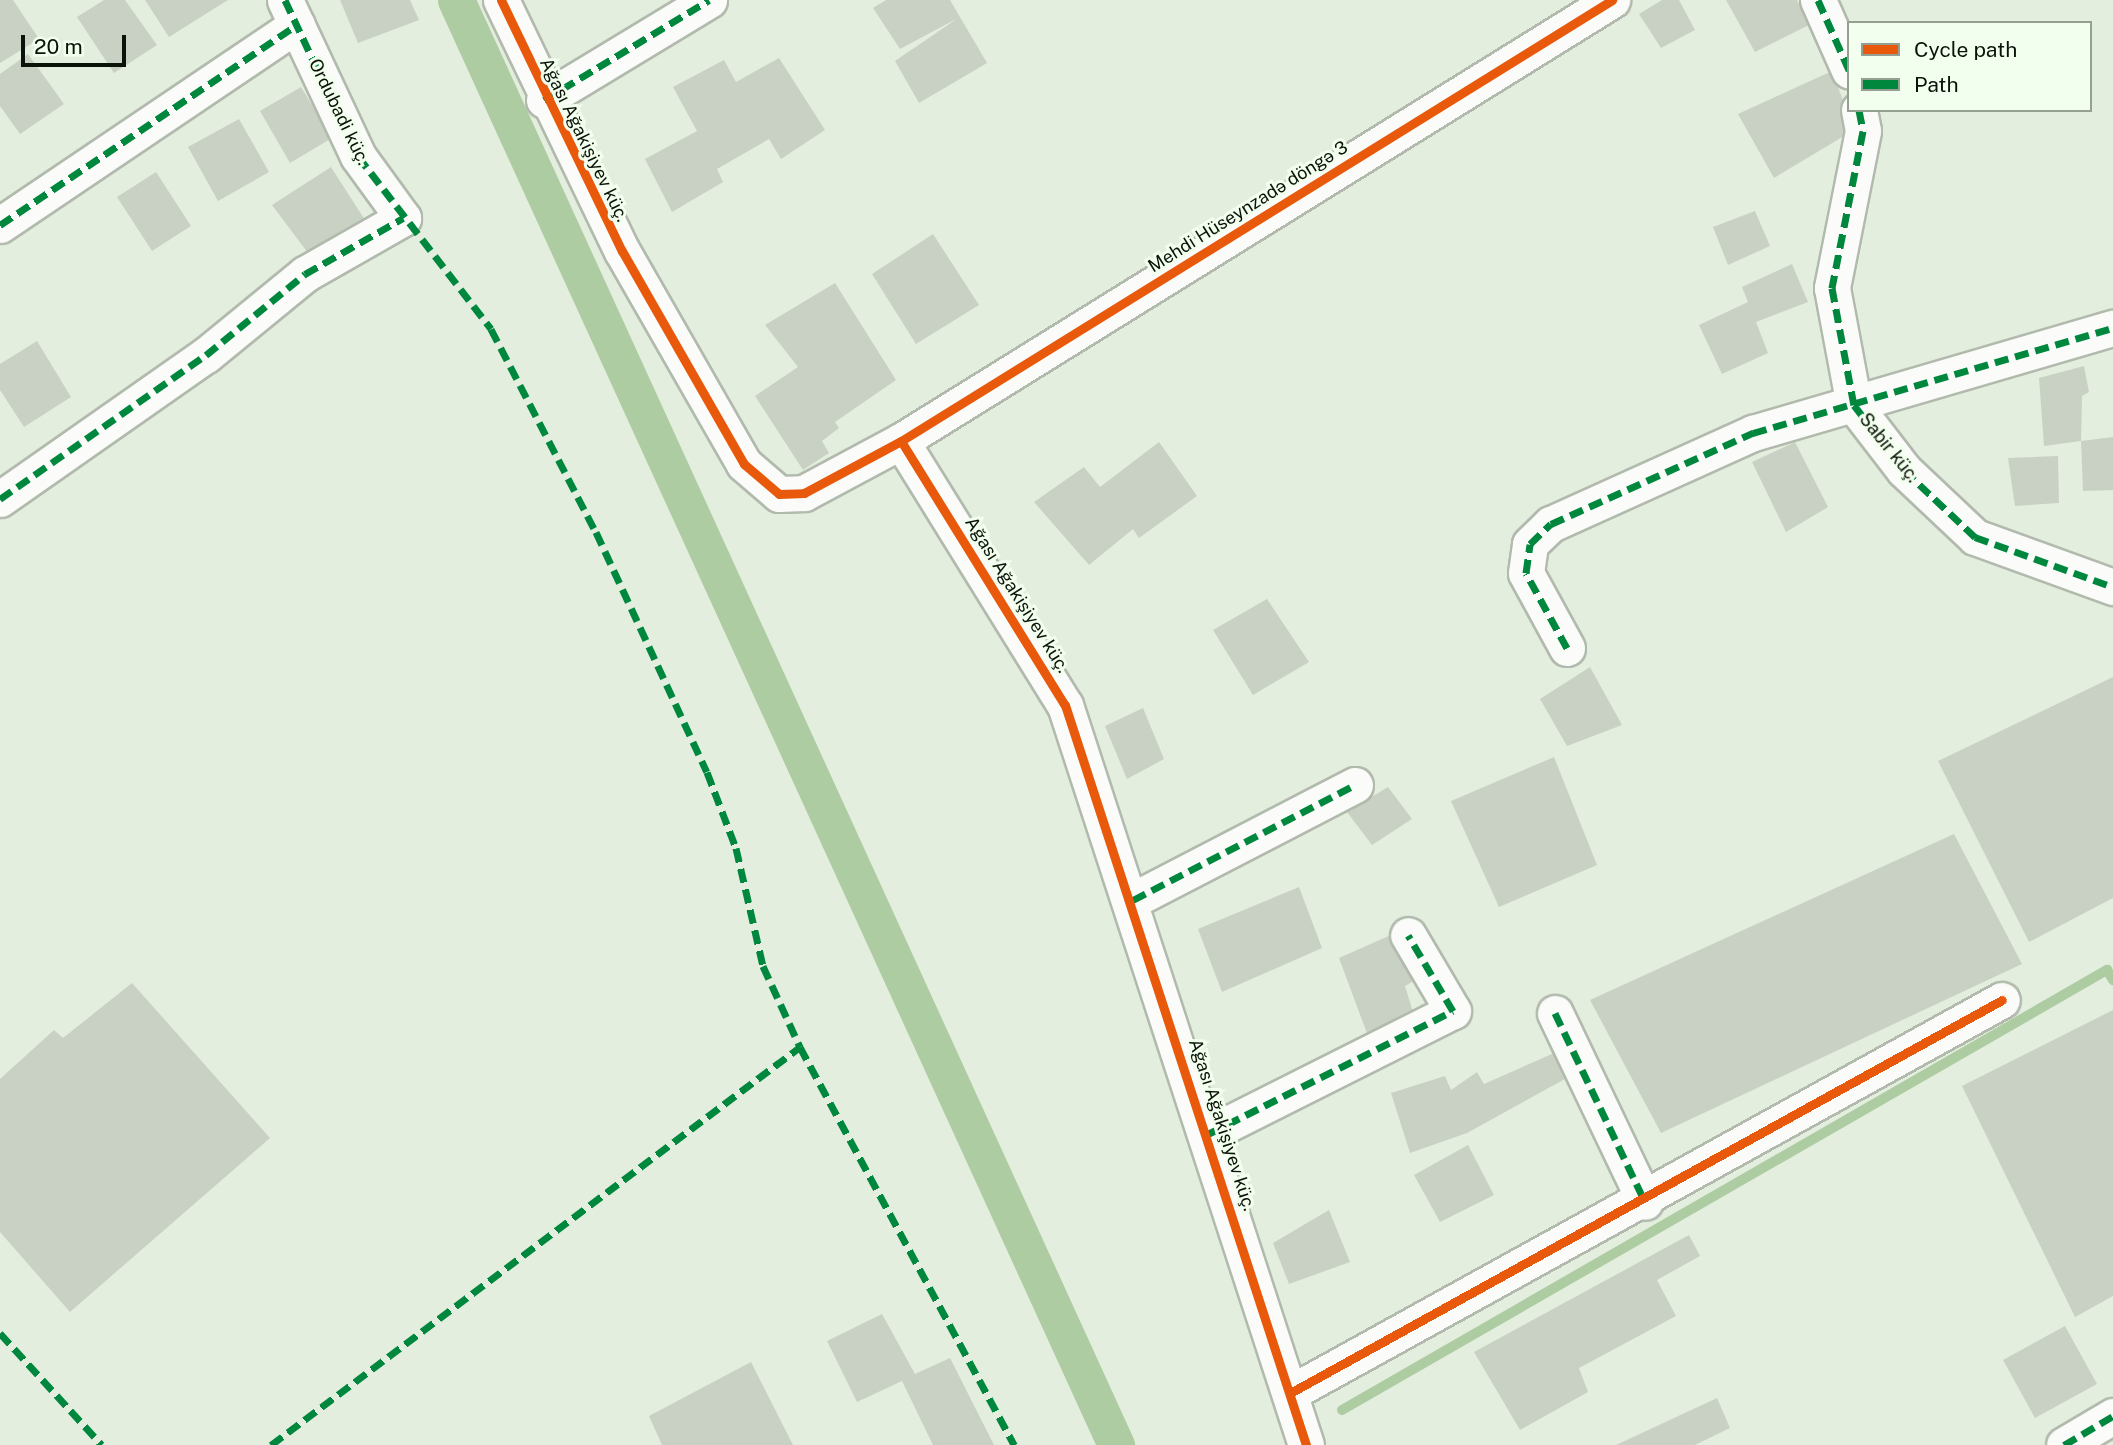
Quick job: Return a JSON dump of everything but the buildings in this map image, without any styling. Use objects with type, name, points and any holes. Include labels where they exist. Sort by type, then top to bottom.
[{"type":"street","name":"Ağası Ağakişiyev küç.","points":[[501,0],[544,100],[744,464],[779,494],[804,493],[901,441],[1065,705],[1133,900],[1306,1445]]},
{"type":"street","points":[[544,100],[709,0]]},
{"type":"street","name":"Mehdi Hüseynzadə döngə 3","points":[[901,441],[1612,0]]},
{"type":"street","points":[[1818,0],[1847,65]]},
{"type":"street","points":[[0,225],[291,13]]},
{"type":"street","name":"Ordubadi küç.","points":[[0,499],[206,355],[305,274],[403,218],[358,156],[291,13]]},
{"type":"street","name":"Sabir küç.","points":[[1859,112],[1863,131],[1832,288],[1854,404],[1904,470],[1975,537],[2113,587]]},
{"type":"street","points":[[1567,648],[1526,573],[1531,544],[1551,524],[1753,433],[2113,328]]},
{"type":"street","points":[[1133,900],[1355,785]]},
{"type":"street","points":[[1208,1134],[1453,1011],[1408,935]]},
{"type":"street","points":[[1290,1393],[1645,1202],[2002,1000]]},
{"type":"street","points":[[1555,1013],[1645,1202]]},
{"type":"street","points":[[2064,1445],[2113,1416]]},
{"type":"waterway","points":[[456,0],[1116,1445]]},
{"type":"waterway","points":[[1342,1410],[2107,970],[2113,980]]},
{"type":"marked path","points":[[285,0],[358,156],[491,329],[596,532],[707,772],[736,848],[763,966],[800,1047],[1014,1445]]},
{"type":"marked path","points":[[544,100],[709,0]]},
{"type":"marked path","points":[[1818,0],[1847,65]]},
{"type":"marked path","points":[[0,225],[297,25]]},
{"type":"marked path","points":[[1859,112],[1863,131],[1832,288],[1854,405],[1904,470],[1975,537],[2113,587]]},
{"type":"marked path","points":[[0,499],[206,355],[305,274],[403,218]]},
{"type":"marked path","points":[[1567,648],[1526,573],[1530,544],[1551,524],[1753,433],[2113,328]]},
{"type":"marked path","points":[[1133,900],[1355,785]]},
{"type":"marked path","points":[[1208,1134],[1453,1011],[1408,935]]},
{"type":"marked path","points":[[1555,1013],[1645,1202]]},
{"type":"marked path","points":[[271,1445],[800,1047]]},
{"type":"marked path","points":[[0,1333],[102,1445]]},
{"type":"marked path","points":[[2064,1445],[2113,1416]]},
{"type":"cycle path","points":[[501,0],[622,251],[744,464],[779,494],[804,493],[901,441],[1065,705],[1306,1445]]},
{"type":"cycle path","points":[[901,441],[1612,0]]},
{"type":"cycle path","points":[[1290,1393],[2002,1000]]}]
